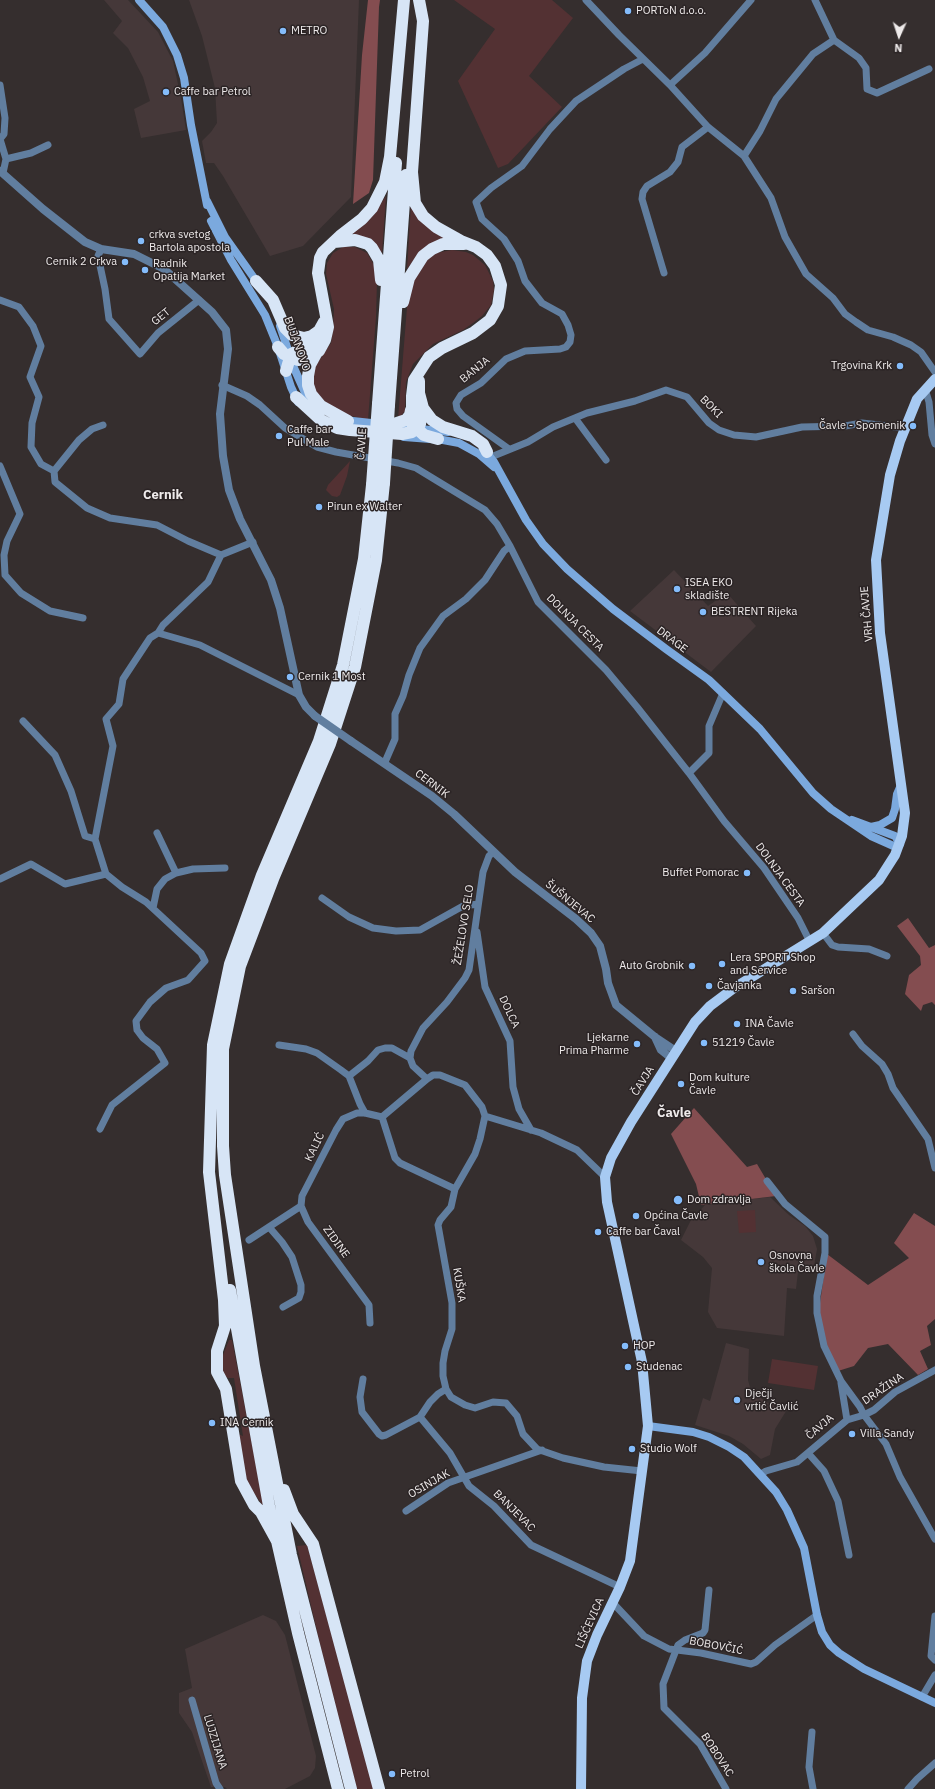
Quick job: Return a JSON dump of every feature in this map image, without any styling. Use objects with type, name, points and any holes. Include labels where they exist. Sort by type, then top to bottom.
[{"type":"highway","points":[[348,421],[326,410],[316,402],[311,394],[308,376],[310,365],[323,344],[328,331],[318,266],[323,252],[372,208],[385,182],[390,157],[404,0]]},
{"type":"highway","points":[[351,1789],[324,1689],[285,1528],[257,1382],[225,1175],[222,1146],[223,1049],[240,966],[273,879],[330,744],[355,667],[376,560],[408,0]]},
{"type":"highway","points":[[384,404],[419,0]]},
{"type":"highway","points":[[296,397],[316,417],[337,428],[402,434],[412,432],[422,421],[417,407],[419,384],[423,366],[426,361],[434,353],[473,333],[484,325],[493,315],[498,306],[501,285],[495,266],[482,251],[430,223],[420,212],[414,199],[412,172],[423,21],[419,0]]},
{"type":"highway","points":[[334,242],[355,240],[368,244],[377,255],[380,265],[381,286],[384,404]]},
{"type":"highway","points":[[384,404],[409,278],[420,260],[432,249],[449,244],[467,244]]},
{"type":"highway","points":[[256,281],[273,300],[285,328],[292,336],[304,338],[312,336],[319,331],[324,322]]},
{"type":"highway","points":[[286,371],[292,353],[316,341],[323,331],[324,301]]},
{"type":"highway","points":[[278,347],[284,354],[303,360],[311,358],[316,354]]},
{"type":"highway","name":"ČAVLE","points":[[380,483],[384,404]]},
{"type":"highway","points":[[392,431],[406,420],[417,407]]},
{"type":"highway","points":[[417,407],[436,423],[472,436],[483,444],[489,454]]},
{"type":"highway","points":[[415,428],[424,435],[438,439]]},
{"type":"highway","points":[[277,1541],[261,1512],[254,1505],[241,1481],[226,1389],[217,1372],[217,1351],[225,1326],[223,1292],[209,1172],[213,1045],[230,964],[262,875],[319,742],[343,665],[380,483]]},
{"type":"highway","points":[[211,1140],[217,1204],[229,1286],[269,1506],[298,1633],[338,1789]]},
{"type":"highway","points":[[241,1280],[252,1318],[281,1480],[293,1514],[313,1544],[378,1789]]},
{"type":"main road","name":"BUJANOVO","points":[[139,0],[162,27],[177,55],[184,78],[191,120],[190,125],[212,226],[231,260],[262,309],[278,347],[296,397],[303,410],[309,417],[326,427],[337,431],[354,434],[415,428]]},
{"type":"main road","name":"BUJANOVO","points":[[207,201],[225,237],[256,281],[275,314],[290,357],[303,388],[311,402],[320,411],[331,417],[392,431]]},
{"type":"main road","name":"VRH ČAVJE","points":[[899,846],[905,820],[880,633],[875,571],[877,549],[890,475],[905,428],[917,399],[924,389],[935,379]]},
{"type":"main road","name":"DRAGE","points":[[415,428],[459,434],[473,440],[489,454],[526,520],[538,538],[567,569],[613,608],[709,680],[760,729],[813,792],[831,809],[870,836],[899,846]]},
{"type":"main road","name":"DRAGE","points":[[392,431],[451,441],[465,446],[479,454],[498,470]]},
{"type":"main road","points":[[870,827],[880,825],[892,818],[897,794],[901,784]]},
{"type":"main road","name":"DRAGE","points":[[845,818],[895,836],[899,846]]},
{"type":"main road","name":"ČAVJA","points":[[642,1470],[648,1426],[642,1362],[607,1202],[605,1177],[611,1158],[631,1122],[695,1022],[710,1006],[759,971],[823,933],[880,880],[899,846]]},
{"type":"main road","points":[[648,1426],[691,1431],[710,1437],[744,1457],[776,1492],[787,1510],[804,1548],[817,1615],[822,1632],[830,1645],[839,1653],[864,1669],[935,1703]]},
{"type":"main road","name":"LIŠĆEVICA","points":[[581,1789],[582,1706],[588,1661],[596,1634],[620,1587],[630,1561],[642,1470]]},
{"type":"street","points":[[586,0],[642,59],[670,85],[708,127],[744,156],[771,198],[785,238],[806,274],[833,298],[845,314],[868,330],[893,337],[911,345],[921,352],[935,372]]},
{"type":"street","points":[[670,85],[705,53],[751,0]]},
{"type":"street","points":[[815,0],[834,40],[859,58],[866,68],[867,89],[877,93],[929,69]]},
{"type":"street","points":[[744,156],[760,131],[776,99],[813,54],[834,40]]},
{"type":"street","name":"BANJA","points":[[508,449],[463,416],[457,409],[456,403],[461,395],[481,383],[506,358],[525,351],[560,349],[566,347],[570,342],[571,335],[562,314],[542,303],[525,281],[518,261],[504,239],[482,219],[476,202],[491,188],[522,166],[550,129],[576,100],[642,59]]},
{"type":"street","points":[[0,85],[5,118],[4,134],[0,139],[6,159],[1,172],[43,210],[78,237],[101,249],[134,254],[155,264],[167,272],[199,300],[219,320],[226,330],[228,349],[222,385],[220,414],[226,475],[234,505],[271,580],[280,608],[298,695]]},
{"type":"street","points":[[664,273],[642,198],[643,192],[646,186],[670,172],[678,162],[682,147],[708,127]]},
{"type":"street","points":[[6,159],[31,153],[48,145]]},
{"type":"street","name":"GET","points":[[101,249],[98,256],[106,289],[109,319],[140,354],[158,333],[199,300]]},
{"type":"street","points":[[0,300],[19,307],[33,326],[41,346],[30,377],[39,397],[32,423],[31,447],[41,464],[54,471]]},
{"type":"street","name":"DOLNJA CESTA","points":[[222,385],[247,396],[260,405],[285,428],[317,447],[416,468],[485,510],[497,524],[510,546],[538,602],[608,672],[689,773],[724,821],[764,868],[798,918],[810,942]]},
{"type":"street","points":[[924,389],[929,402],[932,436],[935,444]]},
{"type":"street","name":"BOKI","points":[[489,454],[528,442],[552,428],[587,413],[635,401],[666,390],[686,397],[709,423],[719,430],[734,435],[756,437],[802,427],[845,426],[862,422],[905,428]]},
{"type":"street","points":[[575,418],[606,460]]},
{"type":"street","points":[[103,425],[92,429],[79,440],[54,471],[55,482],[87,508],[110,518],[158,525],[188,541],[221,555]]},
{"type":"street","points":[[0,466],[20,514],[7,541],[4,555],[5,575],[21,593],[50,611],[83,618]]},
{"type":"street","points":[[100,1129],[112,1105],[165,1063],[157,1049],[143,1038],[136,1030],[136,1021],[150,1002],[166,988],[188,980],[204,961],[201,953],[153,908],[106,874],[95,839],[113,746],[106,719],[119,704],[123,679],[150,638],[158,633],[163,625],[208,582],[221,555],[252,542]]},
{"type":"street","points":[[384,762],[395,739],[395,714],[420,648],[443,616],[466,599],[485,580],[504,551],[510,546]]},
{"type":"street","points":[[158,633],[200,645],[298,695]]},
{"type":"street","points":[[689,773],[709,753],[709,726],[723,693]]},
{"type":"street","name":"CERNIK","points":[[298,695],[315,716],[384,762],[454,814],[493,852]]},
{"type":"street","points":[[22,721],[55,755],[71,791],[85,836],[95,839]]},
{"type":"street","points":[[157,833],[176,873]]},
{"type":"street","name":"ŽEŽELOVO SELO","points":[[410,1058],[411,1051],[423,1028],[447,1002],[465,978],[471,960],[478,904],[486,864],[493,852]]},
{"type":"street","name":"ŠUŠNJEVAC","points":[[493,852],[515,872],[571,914],[591,933],[600,946],[608,983],[616,1005],[655,1037],[661,1050],[674,1054]]},
{"type":"street","points":[[0,879],[31,864],[65,884],[106,874]]},
{"type":"street","points":[[153,908],[156,889],[165,879],[176,873],[193,869],[225,868]]},
{"type":"street","points":[[322,898],[349,917],[373,928],[396,931],[420,930],[464,906],[478,904]]},
{"type":"street","name":"DOLCA","points":[[476,924],[485,987],[510,1041],[513,1086],[519,1109],[531,1130]]},
{"type":"street","points":[[823,933],[832,945],[838,948],[869,949],[887,956]]},
{"type":"street","points":[[853,1034],[862,1046],[882,1064],[888,1074],[893,1088],[928,1139],[935,1168]]},
{"type":"street","points":[[279,1045],[306,1049],[317,1053],[349,1076],[365,1113]]},
{"type":"street","points":[[349,1076],[368,1061],[378,1050],[392,1048],[410,1058],[413,1066],[426,1079]]},
{"type":"street","points":[[456,1189],[400,1163],[395,1158],[382,1117],[426,1079],[433,1076],[440,1075],[465,1085],[482,1108],[485,1116],[541,1133],[577,1150],[605,1177]]},
{"type":"street","name":"KALIĆ","points":[[301,1206],[302,1196],[343,1119],[357,1113],[365,1113],[382,1117]]},
{"type":"street","name":"KUŠKA","points":[[446,1389],[443,1376],[445,1351],[452,1329],[452,1303],[438,1226],[440,1220],[450,1207],[456,1189],[475,1154],[485,1116]]},
{"type":"street","points":[[767,1181],[784,1204],[825,1237],[826,1243],[817,1296],[817,1313],[824,1346],[841,1381],[886,1444],[900,1477],[935,1539]]},
{"type":"street","points":[[248,1240],[301,1206]]},
{"type":"street","name":"ZIDINE","points":[[301,1206],[308,1222],[369,1305],[370,1323]]},
{"type":"street","points":[[269,1227],[292,1256],[301,1285],[301,1294],[299,1298],[282,1307]]},
{"type":"street","name":"DRAŽINA","points":[[864,1415],[874,1410],[896,1392],[935,1370]]},
{"type":"street","points":[[363,1379],[360,1398],[362,1412],[379,1434],[386,1435],[420,1417],[430,1402],[446,1389],[451,1397],[466,1406],[474,1408],[493,1402],[506,1403],[517,1416],[523,1434],[537,1449],[563,1458],[604,1467],[642,1470]]},
{"type":"street","points":[[841,1381],[847,1420]]},
{"type":"street","name":"ČAVJA","points":[[761,1474],[766,1471],[797,1462],[847,1420],[864,1415]]},
{"type":"street","name":"BANJEVAC","points":[[420,1417],[450,1453],[469,1486],[494,1506],[532,1545],[620,1587]]},
{"type":"street","name":"OSINJAK","points":[[406,1511],[448,1484],[542,1450]]},
{"type":"street","points":[[808,1454],[824,1471],[838,1501],[849,1555]]},
{"type":"street","points":[[676,1651],[681,1642],[703,1633],[706,1626],[709,1590]]},
{"type":"street","name":"BOBOVČIĆ","points":[[612,1602],[644,1636],[669,1649],[701,1653],[751,1664],[756,1662],[774,1645],[817,1615]]},
{"type":"street","points":[[935,1616],[931,1656],[935,1660]]},
{"type":"street","name":"BOBOVAC","points":[[676,1651],[663,1684],[664,1708],[700,1744],[726,1789]]},
{"type":"street","points":[[922,1697],[935,1675]]},
{"type":"street","name":"LUJZIJANA","points":[[192,1700],[216,1783],[220,1789]]},
{"type":"street","points":[[812,1732],[809,1767],[813,1789]]},
{"type":"street","points":[[908,1789],[916,1779],[935,1763]]},
{"type":"shaded area","points":[[104,0],[128,0],[158,32],[173,61],[186,130],[141,138],[134,109],[150,101],[143,77],[128,48],[113,33],[122,21]]},
{"type":"shaded area","points":[[189,0],[359,0],[351,197],[303,246],[270,256],[223,176],[214,163],[206,163],[202,141],[217,123],[215,88],[202,36]]},
{"type":"shaded area","points":[[368,0],[380,0],[373,180],[369,193],[353,204],[362,55]]},
{"type":"shaded area","points":[[454,0],[552,0],[573,18],[529,76],[562,107],[508,164],[498,168],[458,81],[495,29]]},
{"type":"shaded area","points":[[386,196],[382,253],[366,238],[350,233],[373,215]]},
{"type":"shaded area","points":[[411,204],[448,239],[419,253],[407,269]]},
{"type":"shaded area","points":[[343,247],[355,247],[367,253],[376,268],[376,317],[368,420],[343,414],[324,403],[313,387],[312,375],[316,365],[331,343],[333,330],[334,309],[326,274],[327,263],[333,253]]},
{"type":"shaded area","points":[[452,250],[466,252],[473,255],[485,265],[493,281],[494,290],[491,305],[482,316],[463,330],[433,344],[413,364],[406,382],[405,411],[398,419],[408,295],[413,278],[429,258],[436,253]]},
{"type":"shaded area","points":[[350,461],[347,476],[340,495],[337,497],[332,496],[326,490],[328,485]]},
{"type":"shaded area","points":[[674,570],[708,606],[727,593],[756,626],[711,672],[630,611]]},
{"type":"shaded area","points":[[908,918],[929,948],[935,945],[935,1005],[932,1002],[923,1005],[921,1011],[905,994],[909,975],[921,965],[920,956],[897,926]]},
{"type":"shaded area","points":[[694,1108],[747,1167],[757,1164],[776,1196],[701,1205],[696,1184],[671,1134]]},
{"type":"shaded area","name":"Osnovna škola Čavle","points":[[770,1197],[789,1215],[805,1226],[813,1236],[817,1249],[813,1272],[798,1272],[796,1289],[787,1288],[784,1336],[717,1328],[708,1312],[712,1268],[703,1257],[681,1240],[691,1220],[705,1205]]},
{"type":"shaded area","points":[[755,1210],[756,1232],[739,1233],[737,1211]]},
{"type":"shaded area","points":[[914,1213],[935,1226],[935,1319],[927,1326],[931,1345],[920,1351],[928,1369],[918,1375],[888,1344],[868,1348],[854,1366],[838,1371],[826,1344],[819,1310],[827,1254],[868,1285],[909,1258],[894,1243]]},
{"type":"shaded area","points":[[229,1340],[232,1340],[264,1507],[246,1482],[238,1434],[243,1436],[234,1378],[228,1378],[222,1374],[219,1365]]},
{"type":"shaded area","name":"Dječji vrtić Čavlić","points":[[726,1343],[749,1349],[748,1380],[751,1391],[768,1403],[788,1408],[775,1429],[770,1455],[761,1459],[743,1444],[729,1436],[695,1425],[703,1398],[710,1401]]},
{"type":"shaded area","points":[[772,1359],[818,1366],[814,1390],[768,1383]]},
{"type":"shaded area","points":[[307,1545],[374,1789],[357,1789],[336,1712],[297,1546]]},
{"type":"shaded area","points":[[263,1615],[276,1621],[285,1635],[316,1756],[315,1768],[310,1776],[285,1789],[227,1789],[225,1787],[211,1787],[192,1732],[179,1713],[179,1693],[192,1688],[185,1649]]},
{"type":"place","name":"PORToN d.o.o.","points":[[628,11]]},
{"type":"place","name":"METRO","points":[[283,31]]},
{"type":"place","name":"Caffe bar Petrol","points":[[166,92]]},
{"type":"place","name":"crkva svetog Bartola apostola","points":[[141,241]]},
{"type":"place","name":"Cernik 2 Crkva","points":[[125,262]]},
{"type":"place","name":"Radnik Opatija Market","points":[[145,270]]},
{"type":"place","name":"Trgovina Krk","points":[[900,366]]},
{"type":"place","name":"Čavle - Spomenik","points":[[913,426]]},
{"type":"place","name":"Caffe bar Pul Male","points":[[279,436]]},
{"type":"place","name":"Pirun ex Walter","points":[[319,507]]},
{"type":"place","name":"ISEA EKO skladište","points":[[677,589]]},
{"type":"place","name":"BESTRENT Rijeka","points":[[703,612]]},
{"type":"place","name":"Cernik 1 Most","points":[[290,677]]},
{"type":"place","name":"Buffet Pomorac","points":[[747,873]]},
{"type":"place","name":"Lera SPORT Shop and Service","points":[[722,964]]},
{"type":"place","name":"Auto Grobnik","points":[[692,966]]},
{"type":"place","name":"Čavjanka","points":[[709,986]]},
{"type":"place","name":"Saršon","points":[[793,991]]},
{"type":"place","name":"INA Čavle","points":[[737,1024]]},
{"type":"place","name":"51219 Čavle","points":[[704,1043]]},
{"type":"place","name":"Ljekarne Prima Pharme","points":[[637,1044]]},
{"type":"place","name":"Dom kulture Čavle","points":[[681,1084]]},
{"type":"place","name":"Dom zdravlja","points":[[678,1200]]},
{"type":"place","name":"Općina Čavle","points":[[636,1216]]},
{"type":"place","name":"Caffe bar Čaval","points":[[598,1232]]},
{"type":"place","name":"Osnovna škola Čavle","points":[[761,1262]]},
{"type":"place","name":"HOP","points":[[625,1346]]},
{"type":"place","name":"Studenac","points":[[628,1367]]},
{"type":"place","name":"Dječji vrtić Čavlić","points":[[737,1400]]},
{"type":"place","name":"INA Cernik","points":[[212,1423]]},
{"type":"place","name":"Villa Sandy","points":[[852,1434]]},
{"type":"place","name":"Studio Wolf","points":[[632,1449]]},
{"type":"place","name":"Petrol","points":[[392,1774]]},
{"type":"district","name":"Cernik","points":[[163,495]]},
{"type":"district","name":"Čavle","points":[[674,1113]]}]
